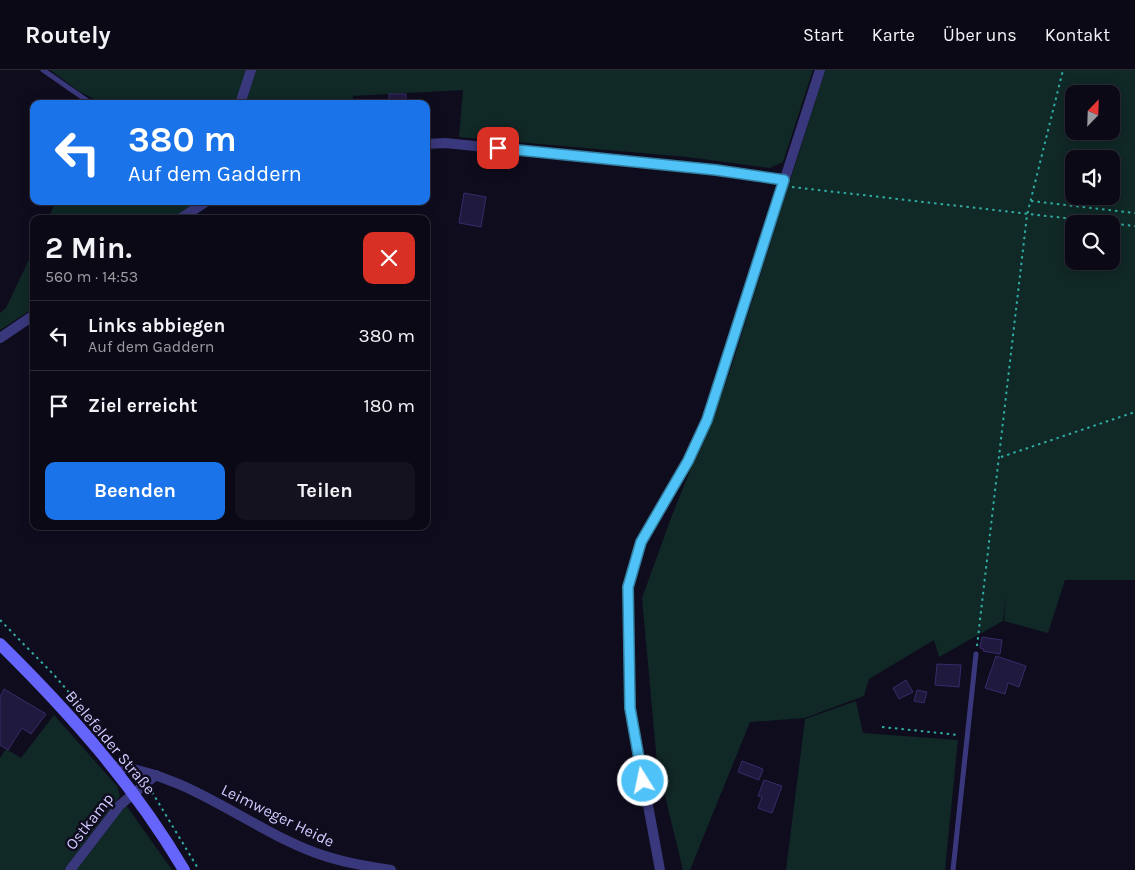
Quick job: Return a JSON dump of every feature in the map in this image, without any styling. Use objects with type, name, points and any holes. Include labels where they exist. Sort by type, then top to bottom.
[{"type":"main road","name":"Bielefelder Straße","points":[[0,644],[91,738],[134,792],[184,870]]},
{"type":"street","points":[[241,100],[252,70]]},
{"type":"street","points":[[660,870],[630,708],[628,587],[641,542],[688,461],[707,420],[820,70]]},
{"type":"street","points":[[430,144],[445,143],[716,170],[783,183]]},
{"type":"street","points":[[186,215],[201,205]]},
{"type":"street","points":[[0,338],[30,318]]},
{"type":"street","name":"Leimweger Heide","points":[[113,766],[134,768],[192,788],[315,852],[349,863],[391,870]]},
{"type":"street","points":[[134,792],[156,775]]},
{"type":"street","name":"Ostkamp","points":[[70,870],[120,805],[134,792]]},
{"type":"lane","points":[[43,70],[86,100]]},
{"type":"lane","points":[[953,870],[976,654]]},
{"type":"path","points":[[976,654],[1027,215],[1063,70]]},
{"type":"path","points":[[783,183],[1027,215],[1135,226]]},
{"type":"path","points":[[1031,201],[1135,213]]},
{"type":"path","points":[[1000,457],[1135,412]]},
{"type":"path","points":[[882,728],[966,736]]},
{"type":"green space","points":[[50,70],[246,70],[237,100],[96,100],[80,92]]},
{"type":"green space","points":[[256,70],[813,70],[783,162],[770,168],[687,157],[459,137],[463,90],[353,96],[353,100],[246,100]]},
{"type":"green space","points":[[825,70],[1135,70],[1135,580],[1065,580],[1048,633],[1004,621],[1006,596],[1003,621],[939,657],[934,640],[869,679],[864,696],[805,718],[750,722],[690,870],[683,870],[657,763],[642,598],[671,518],[730,371]]},
{"type":"green space","points":[[54,205],[192,205],[178,215],[50,215]]},
{"type":"green space","points":[[30,257],[30,311],[0,330],[0,313],[6,308]]},
{"type":"green space","points":[[856,701],[863,733],[958,740],[945,870],[786,870],[805,719]]},
{"type":"green space","points":[[54,715],[117,786],[120,796],[64,870],[0,870],[0,758],[6,749],[21,758]]},
{"type":"green space","points":[[126,805],[172,870],[76,870]]},
{"type":"building","points":[[389,94],[406,94],[406,100],[389,100]]},
{"type":"building","points":[[464,193],[486,197],[481,227],[459,223]]},
{"type":"building","points":[[982,637],[1002,640],[1000,654],[983,651],[984,649],[980,648]]},
{"type":"building","points":[[996,656],[1026,666],[1019,687],[1008,683],[1005,694],[985,688]]},
{"type":"building","points":[[937,664],[961,665],[959,687],[935,685]]},
{"type":"building","points":[[906,680],[913,692],[899,699],[893,688]]},
{"type":"building","points":[[4,689],[46,714],[31,734],[22,728],[8,750],[0,745],[0,697]]},
{"type":"building","points":[[917,690],[927,692],[924,703],[914,701]]},
{"type":"building","points":[[742,761],[763,769],[759,780],[738,772]]},
{"type":"building","points":[[764,780],[782,786],[772,813],[758,808],[762,797],[758,796]]},
{"type":"route","points":[[498,148],[716,170],[777,177],[784,180],[707,420],[688,461],[641,542],[628,587],[630,708],[643,781]]}]
